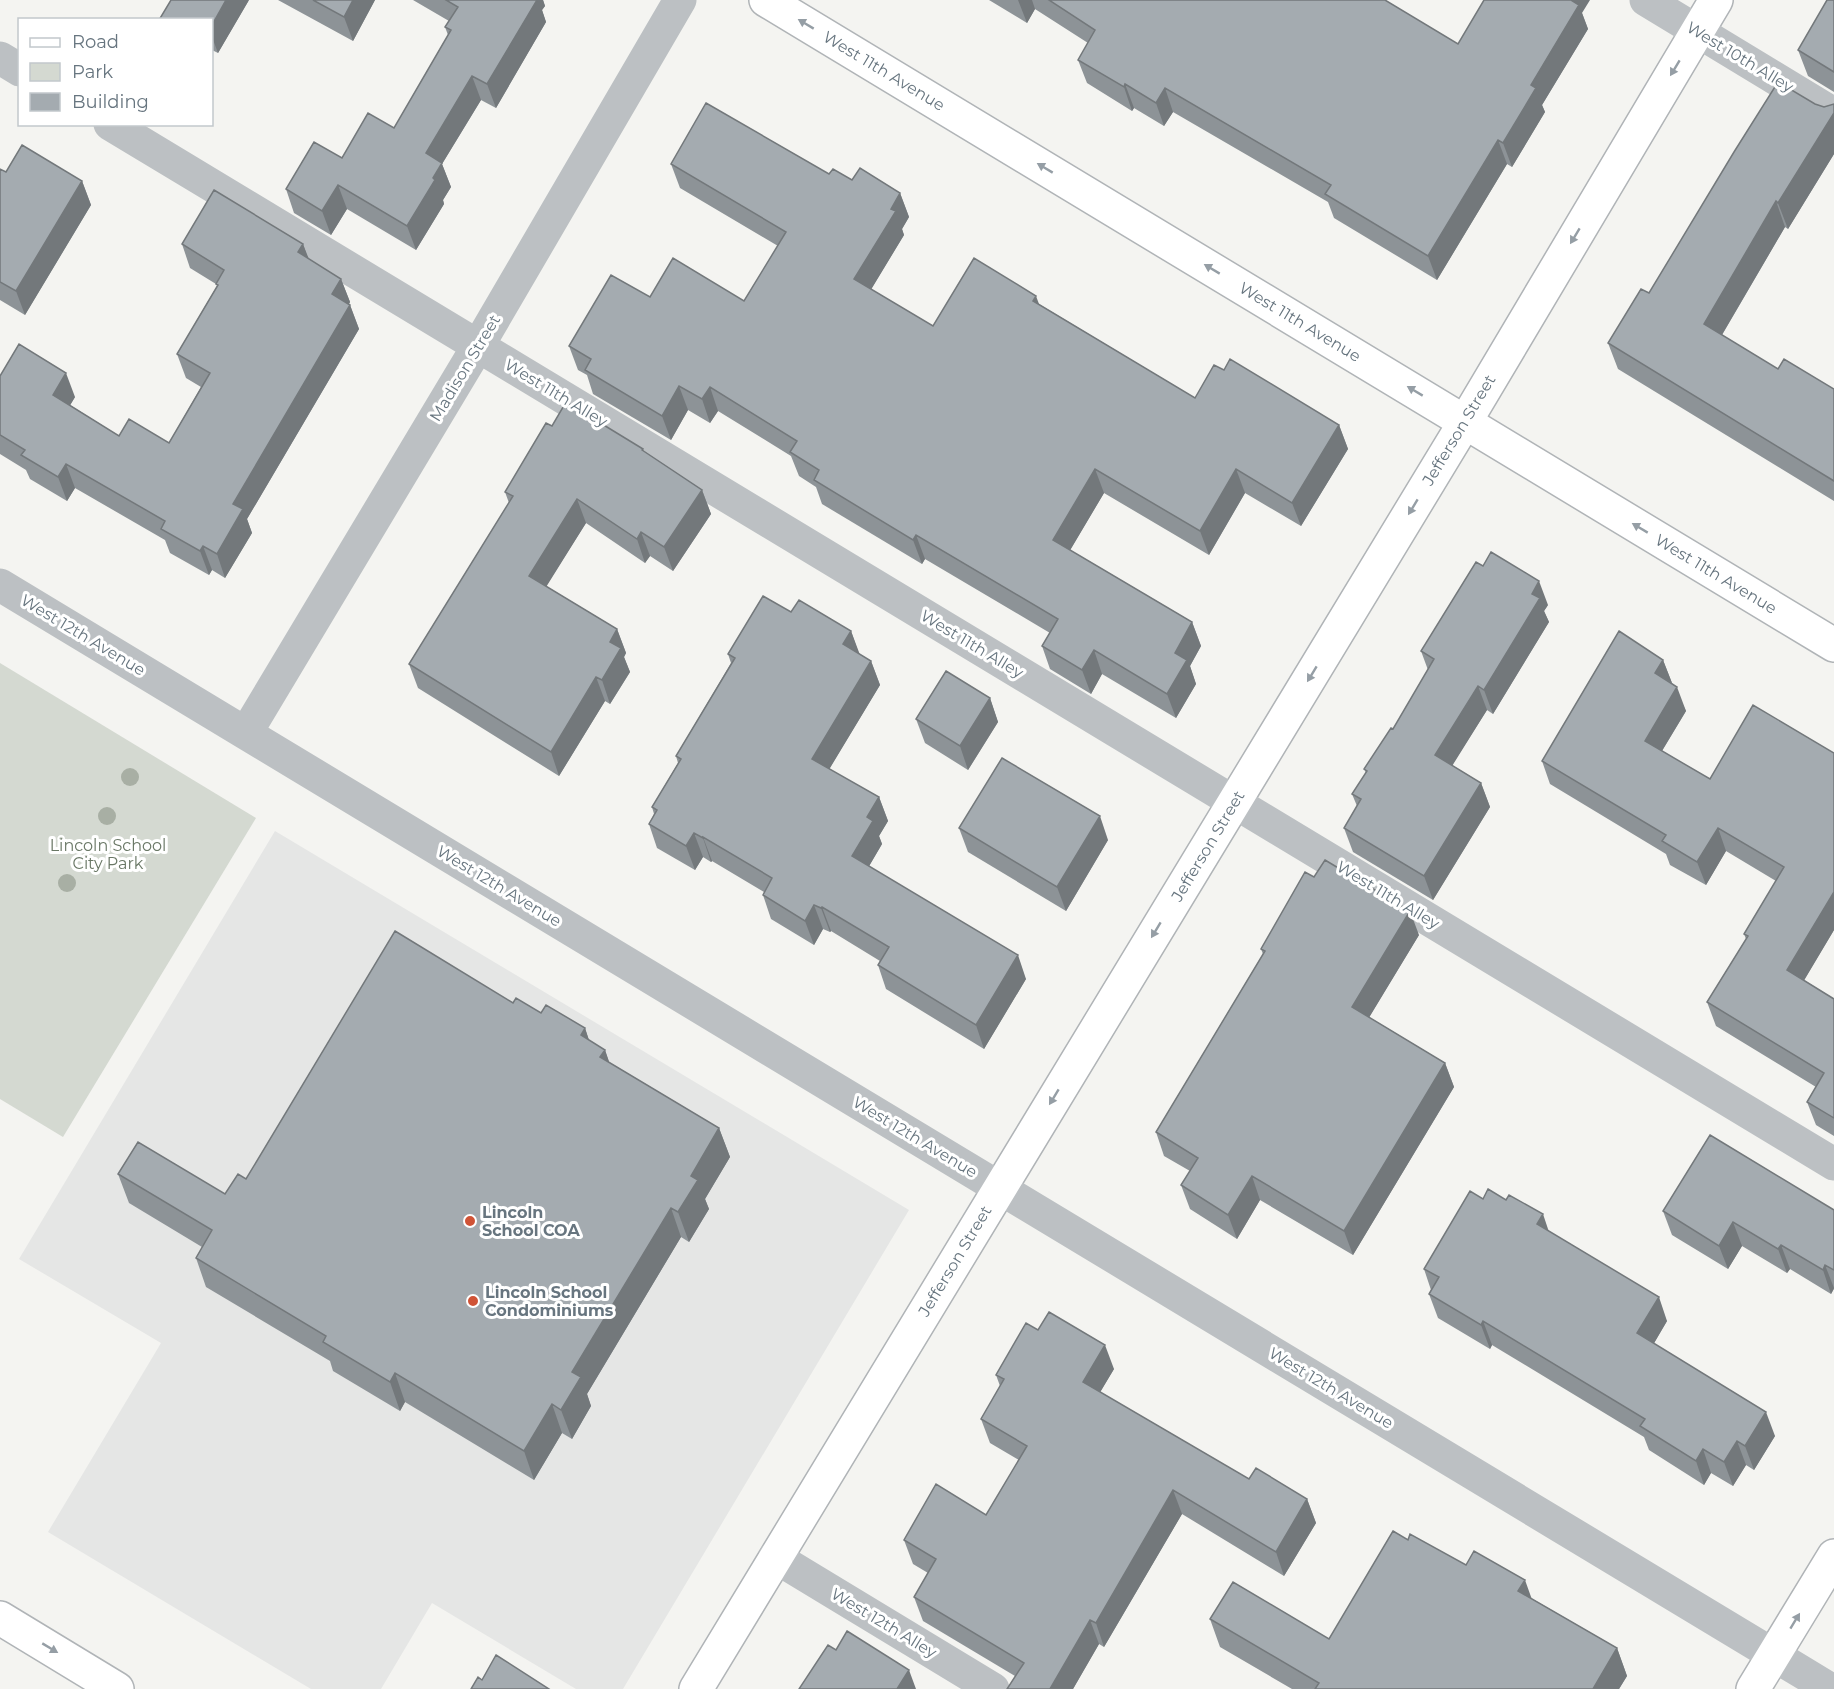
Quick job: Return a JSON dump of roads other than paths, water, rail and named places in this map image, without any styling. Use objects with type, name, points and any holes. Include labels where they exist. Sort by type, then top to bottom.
[{"type":"main road","name":"West 11th Avenue","points":[[766,0],[1834,645]]},
{"type":"main road","name":"Jefferson Street","points":[[696,1689],[1465,422],[1716,0]]},
{"type":"main road","points":[[1753,1689],[1834,1556]]},
{"type":"main road","points":[[0,1618],[117,1689]]},
{"type":"street","name":"Madison Street","points":[[246,733],[478,346],[681,0]]},
{"type":"street","name":"West 10th Alley","points":[[1646,0],[1834,114]]},
{"type":"street","points":[[0,58],[18,69]]},
{"type":"street","name":"West 11th Alley","points":[[113,126],[1834,1164]]},
{"type":"street","name":"West 12th Avenue","points":[[0,585],[1830,1689]]},
{"type":"street","name":"West 12th Alley","points":[[776,1557],[993,1689]]},
{"type":"place","name":"Lincoln School COA","points":[[470,1221]]},
{"type":"place","name":"Lincoln School Condominiums","points":[[473,1301]]},
{"type":"park label","name":"Lincoln School City Park","points":[[108,854]]}]
